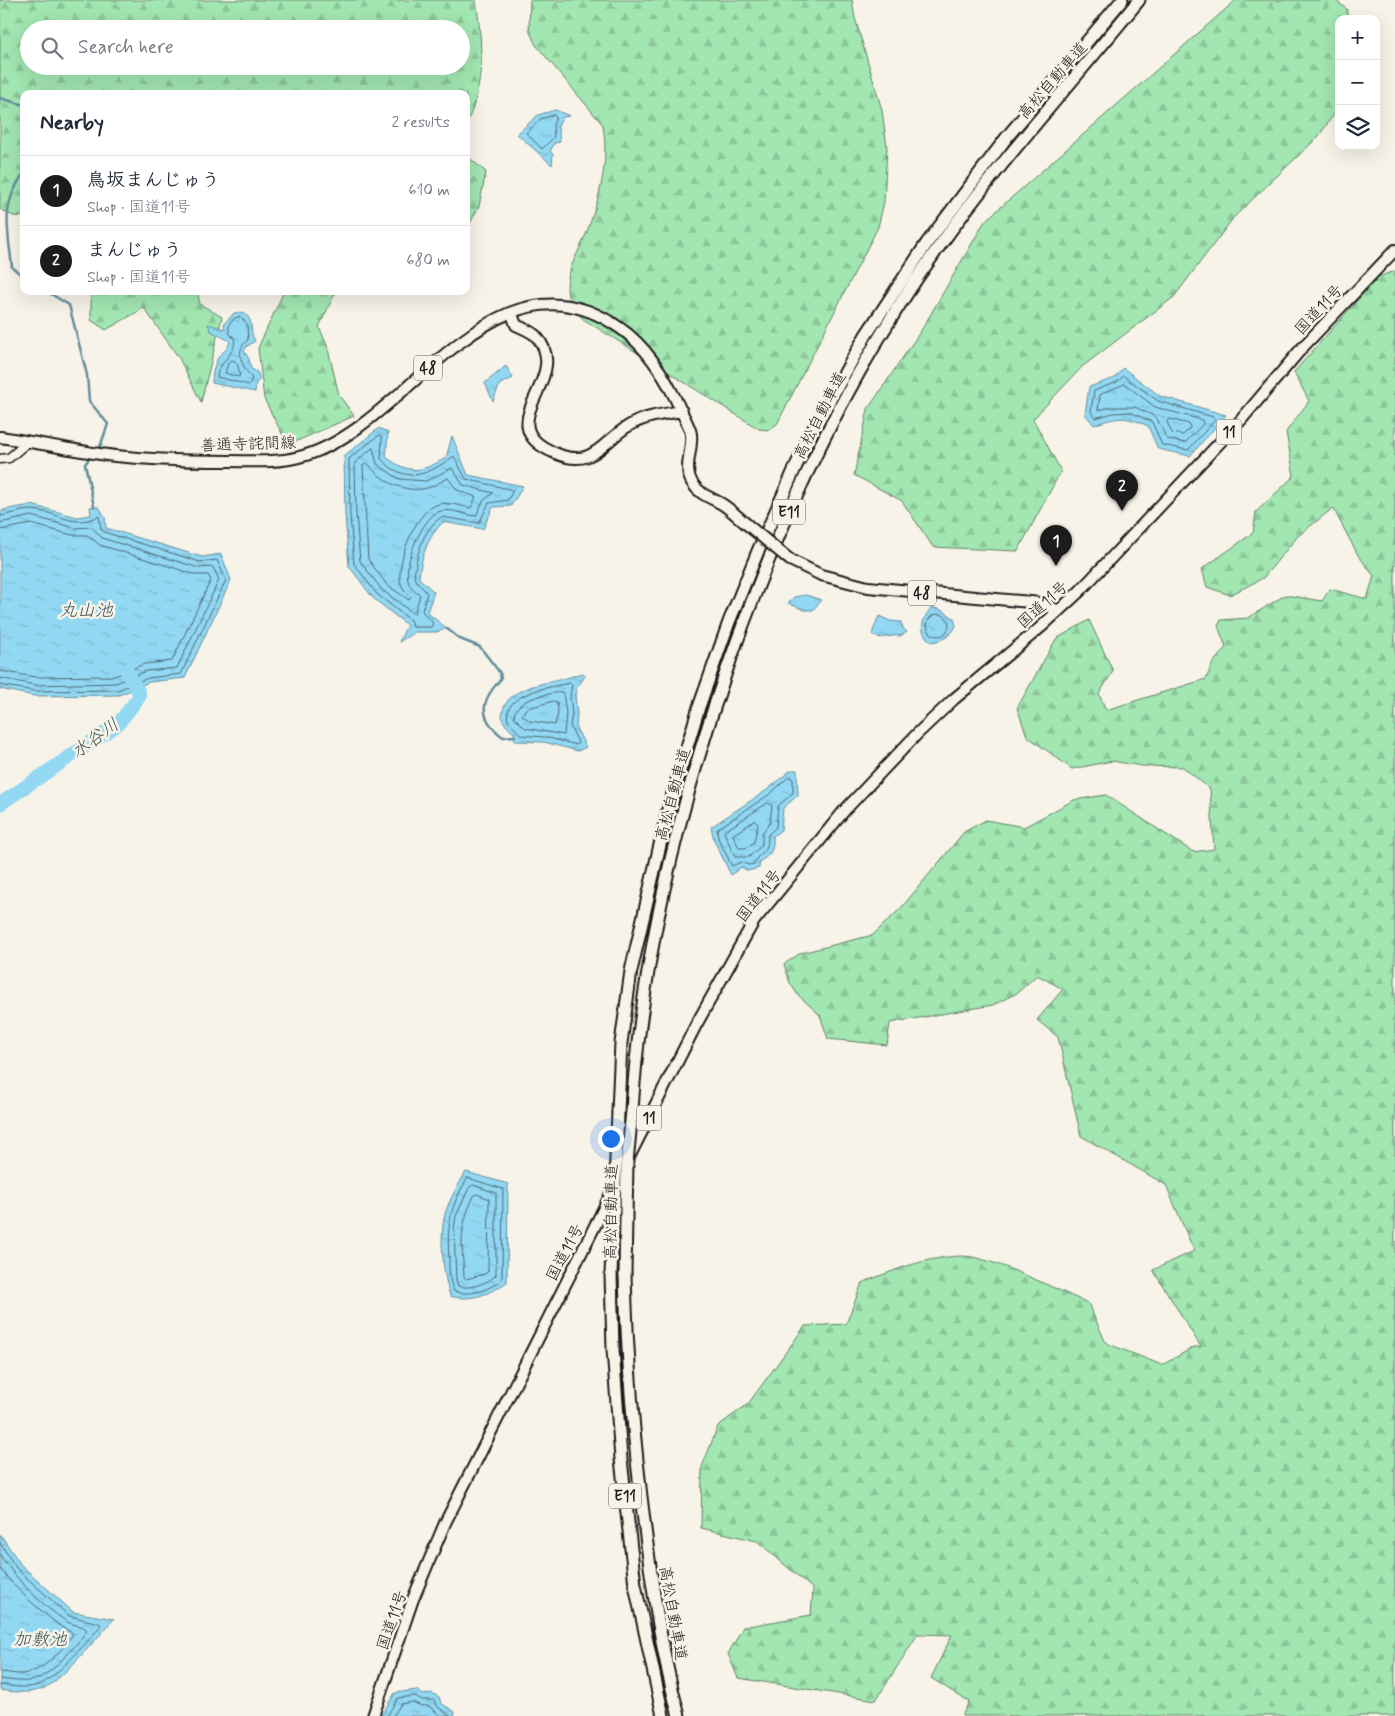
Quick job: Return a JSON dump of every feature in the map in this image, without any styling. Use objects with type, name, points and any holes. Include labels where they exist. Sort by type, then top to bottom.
[{"type":"highway","name":"高松自動車道","points":[[663,1716],[635,1585],[620,1459],[612,1349],[611,1274],[621,1043],[631,971],[668,810],[699,707],[729,622],[758,551],[809,437],[866,335],[927,243],[1007,137],[1122,0]]},
{"type":"highway","name":"高松自動車道","points":[[678,1716],[652,1586],[636,1458],[626,1346],[625,1274],[626,1179],[636,1044],[646,973],[661,899],[684,810],[712,714],[769,557],[820,447],[874,346],[937,249],[1017,145],[1139,0]]},
{"type":"main road","name":"国道11号","points":[[373,1716],[413,1599],[446,1523],[696,1025],[754,921],[844,811],[917,734],[1080,591],[1241,420],[1302,348],[1395,250]]},
{"type":"main road","name":"善通寺詫間線","points":[[0,437],[102,454],[160,459],[255,461],[296,458],[332,446],[356,431],[464,338],[480,327],[512,314],[543,306],[559,305],[589,312],[606,319],[621,328],[651,358],[674,394],[691,434],[687,465],[692,483],[702,494],[726,507],[790,560],[821,575],[868,587],[1041,603],[1057,610]]},
{"type":"main road","points":[[512,314],[516,325],[535,335],[546,352],[547,369],[528,411],[528,427],[533,438],[553,453],[582,458],[598,453],[618,433],[632,423],[654,416],[682,411]]},
{"type":"street","points":[[0,459],[9,458],[30,441]]},
{"type":"green space","points":[[0,0],[476,0],[481,63],[477,94],[470,114],[470,90],[20,90],[20,217],[13,216],[0,209]]},
{"type":"green space","points":[[530,0],[852,0],[855,18],[882,110],[887,147],[884,202],[878,227],[777,424],[769,430],[759,429],[583,319],[572,305],[567,293],[569,274],[591,221],[599,194],[604,167],[605,139],[603,125],[536,45],[529,30]]},
{"type":"green space","points":[[1236,0],[1335,0],[1347,9],[1347,15],[1335,15],[1335,113],[1318,137],[1234,217],[1174,297],[1083,366],[1033,419],[1061,471],[1018,551],[933,547],[902,501],[854,475],[868,409],[922,329],[985,221]]},
{"type":"green space","points":[[470,158],[486,172],[479,206],[470,223]]},
{"type":"green space","points":[[1395,271],[1395,1716],[962,1716],[969,1702],[931,1678],[952,1635],[918,1634],[876,1700],[738,1678],[728,1654],[743,1627],[811,1615],[813,1589],[757,1541],[701,1528],[702,1467],[718,1426],[748,1404],[805,1326],[846,1324],[862,1283],[898,1269],[936,1259],[962,1256],[975,1258],[1025,1275],[1088,1303],[1106,1343],[1162,1365],[1194,1347],[1201,1347],[1153,1270],[1194,1251],[1166,1185],[1081,1136],[1058,1037],[1037,1020],[1063,989],[1037,975],[1017,993],[993,1005],[890,1023],[887,1045],[828,1039],[820,1015],[798,995],[790,983],[784,964],[801,953],[873,935],[902,907],[964,832],[986,820],[1024,827],[1074,800],[1106,795],[1193,852],[1214,849],[1210,789],[1183,767],[1142,766],[1112,761],[1072,769],[1027,736],[1017,708],[1056,639],[1089,620],[1113,671],[1099,694],[1106,710],[1206,679],[1213,663],[1226,647],[1218,626],[1221,620],[1248,618],[1285,595],[1322,601],[1330,589],[1367,599],[1374,576],[1358,555],[1333,508],[1298,536],[1263,578],[1230,595],[1207,587],[1202,569],[1253,533],[1256,512],[1294,476],[1286,432],[1309,401],[1294,372],[1378,277]]},
{"type":"green space","points":[[91,295],[198,295],[200,304],[222,317],[201,402],[179,358],[144,308],[106,330],[91,320]]},
{"type":"green space","points":[[282,295],[334,295],[319,327],[327,345],[339,395],[354,416],[288,445],[264,399],[258,348]]},
{"type":"water","points":[[555,110],[570,116],[563,117],[558,126],[560,142],[554,143],[550,152],[553,154],[552,165],[517,134],[538,115]]},
{"type":"water","points":[[242,312],[249,318],[255,341],[246,347],[244,351],[249,359],[251,369],[257,372],[260,379],[256,383],[255,392],[212,383],[212,376],[217,361],[228,347],[230,341],[211,331],[208,324],[225,329],[224,324],[234,313]]},
{"type":"water","points":[[506,366],[513,378],[500,384],[493,401],[485,383]]},
{"type":"water","points":[[1123,368],[1160,396],[1226,415],[1190,456],[1158,449],[1148,426],[1133,420],[1121,418],[1094,425],[1085,414],[1089,387],[1115,378]]},
{"type":"water","points":[[379,428],[388,433],[386,457],[402,467],[416,470],[422,469],[446,458],[452,436],[468,475],[523,486],[511,506],[493,507],[483,529],[443,522],[437,528],[426,548],[419,578],[434,592],[427,612],[446,628],[437,632],[415,632],[399,642],[407,625],[373,598],[349,566],[345,515],[344,456]]},
{"type":"water","name":"丸山池","points":[[31,505],[77,517],[91,515],[90,507],[99,507],[105,517],[106,528],[202,557],[221,554],[231,580],[185,678],[149,682],[119,695],[34,696],[0,689],[0,516],[3,510]]},
{"type":"water","points":[[806,595],[821,600],[813,610],[804,610],[788,603],[794,597]]},
{"type":"water","points":[[932,607],[954,618],[956,626],[946,637],[932,642],[924,634],[923,625]]},
{"type":"water","points":[[879,616],[890,621],[901,622],[907,632],[900,636],[881,638],[875,636],[872,634]]},
{"type":"water","points":[[581,673],[586,675],[576,689],[576,728],[586,747],[578,751],[544,742],[515,741],[514,733],[506,725],[502,715],[509,699],[527,688]]},
{"type":"water","points":[[791,770],[797,770],[798,795],[783,808],[781,830],[773,836],[771,851],[760,861],[759,868],[748,871],[741,867],[731,875],[714,840],[711,827],[767,790]]},
{"type":"water","points":[[466,1172],[508,1184],[507,1282],[480,1296],[457,1298],[450,1296],[444,1266],[442,1233],[445,1214]]},
{"type":"water","name":"加敷池","points":[[0,1534],[21,1565],[73,1612],[114,1619],[59,1678],[37,1691],[0,1690]]},
{"type":"water","points":[[417,1690],[423,1695],[431,1693],[439,1697],[441,1703],[455,1712],[454,1716],[381,1716],[395,1693]]},
{"type":"waterway","points":[[0,98],[20,104]]},
{"type":"waterway","points":[[20,179],[11,196],[8,218],[12,267],[20,274]]},
{"type":"waterway","points":[[53,295],[69,305],[87,375],[89,401],[108,424],[100,447]]},
{"type":"waterway","points":[[89,459],[85,464],[94,506]]},
{"type":"waterway","points":[[446,628],[460,639],[480,647],[500,673],[501,679],[486,701],[486,715],[495,730],[503,737],[515,736]]},
{"type":"waterway","name":"水谷川","points":[[0,804],[118,724],[139,697],[139,693],[127,671]]},
{"type":"place","name":"まんじゅう","points":[[1122,511]]},
{"type":"place","name":"鳥坂まんじゅう","points":[[1056,566]]}]
